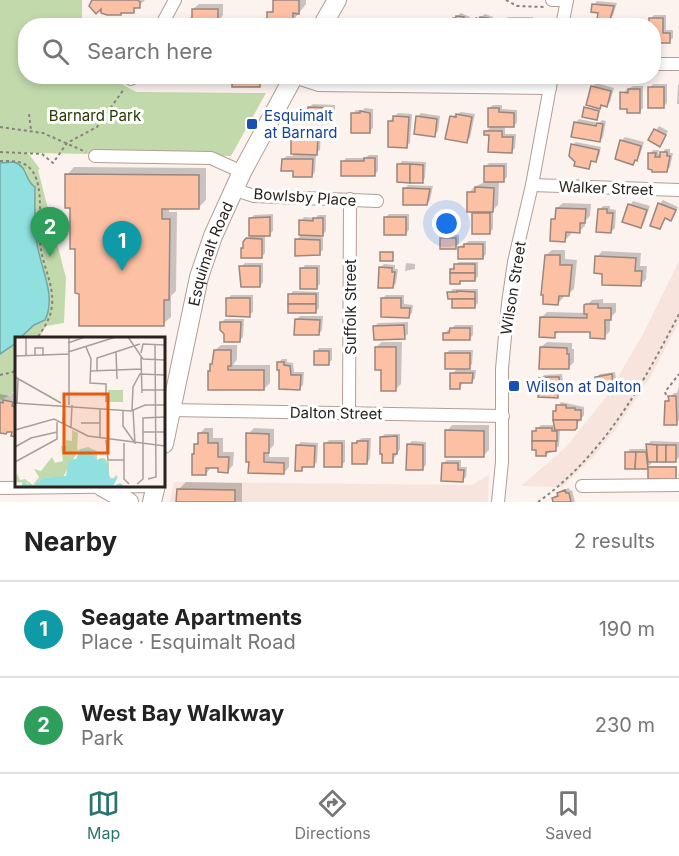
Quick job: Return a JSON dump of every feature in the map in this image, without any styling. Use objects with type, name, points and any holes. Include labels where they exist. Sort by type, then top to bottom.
[{"type":"main road","points":[[327,18],[337,0]]},
{"type":"main road","name":"Esquimalt Road","points":[[165,438],[199,277],[213,236],[233,189],[290,84]]},
{"type":"main road","points":[[102,487],[129,502]]},
{"type":"main road","points":[[152,502],[156,487]]},
{"type":"street","points":[[165,18],[175,0]]},
{"type":"street","points":[[551,4],[567,0],[564,18]]},
{"type":"street","points":[[661,64],[679,64]]},
{"type":"street","points":[[313,84],[319,86],[435,84]]},
{"type":"street","name":"Wilson Street","points":[[498,502],[503,416],[502,369],[508,303],[514,262],[532,185],[551,84]]},
{"type":"street","points":[[95,156],[212,158],[242,172]]},
{"type":"street","name":"Walker Street","points":[[532,185],[679,190]]},
{"type":"street","name":"Bowlsby Place","points":[[233,189],[254,196],[377,201]]},
{"type":"street","name":"Suffolk Street","points":[[349,414],[350,199]]},
{"type":"street","name":"Dalton Street","points":[[170,410],[503,416]]},
{"type":"street","points":[[582,486],[679,485]]},
{"type":"street","points":[[0,488],[102,487]]},
{"type":"path","points":[[506,0],[517,6],[551,4]]},
{"type":"path","points":[[0,153],[42,154],[53,163],[67,143],[97,127],[128,84]]},
{"type":"path","points":[[29,114],[31,130]]},
{"type":"path","points":[[0,127],[43,133],[95,156]]},
{"type":"path","points":[[0,161],[15,160],[27,165],[39,184],[40,245],[52,297],[51,316],[39,337]]},
{"type":"path","points":[[538,502],[573,473],[602,440],[632,400],[679,314]]},
{"type":"path","points":[[0,375],[15,370]]},
{"type":"path","points":[[666,395],[665,392],[679,374]]},
{"type":"shaded area","points":[[679,261],[679,322],[651,376],[615,430],[592,458],[562,487],[521,486],[566,447],[606,397],[642,336]]},
{"type":"shaded area","points":[[489,475],[488,502],[170,502],[174,482],[471,485]]},
{"type":"green space","name":"Barnard Park","points":[[0,0],[82,0],[82,18],[18,18],[18,84],[122,84],[136,92],[266,93],[231,156],[28,153],[40,169],[38,170],[66,278],[64,323],[46,326],[40,337],[21,337],[34,325],[45,319],[50,304],[37,243],[35,216],[26,170],[14,162],[0,163]]},
{"type":"green space","points":[[15,344],[15,390],[0,400],[0,354]]},
{"type":"water","points":[[0,163],[19,164],[35,187],[36,236],[49,291],[49,301],[45,320],[34,325],[21,337],[15,337],[15,344],[0,354]]},
{"type":"building","points":[[92,0],[137,0],[140,2],[140,8],[134,8],[134,13],[121,13],[121,15],[107,15],[101,13],[101,9],[96,14],[89,6]]},
{"type":"building","points":[[273,0],[299,0],[299,14],[293,13],[293,18],[267,18],[267,12],[273,12]]},
{"type":"building","points":[[592,4],[614,6],[611,18],[597,18],[598,13],[591,12]]},
{"type":"building","points":[[192,9],[218,9],[218,18],[192,18]]},
{"type":"building","points":[[661,18],[663,18],[663,33],[670,33],[670,43],[661,43]]},
{"type":"building","points":[[232,84],[260,84],[260,87],[232,87]]},
{"type":"building","points":[[591,86],[611,91],[607,107],[601,105],[600,109],[586,105]]},
{"type":"building","points":[[648,87],[664,87],[664,108],[648,108]]},
{"type":"building","points":[[628,89],[640,89],[640,113],[627,113],[627,109],[620,109],[620,92],[628,93]]},
{"type":"building","points":[[308,107],[332,108],[332,119],[328,119],[328,123],[307,123]]},
{"type":"building","points":[[584,107],[599,111],[597,120],[582,117]]},
{"type":"building","points":[[488,108],[499,108],[499,112],[514,113],[514,127],[488,127]]},
{"type":"building","points":[[360,111],[370,113],[370,133],[351,133],[351,113],[360,113]]},
{"type":"building","points":[[456,114],[472,117],[467,143],[445,139],[450,116],[456,117]]},
{"type":"building","points":[[393,116],[409,117],[407,148],[388,147],[388,121],[393,121]]},
{"type":"building","points":[[416,116],[437,119],[435,137],[414,134]]},
{"type":"building","points":[[574,122],[596,126],[597,123],[603,124],[600,142],[571,137]]},
{"type":"building","points":[[654,129],[666,135],[660,147],[648,140]]},
{"type":"building","points":[[484,131],[502,131],[502,137],[513,137],[512,153],[488,152],[489,135],[484,135]]},
{"type":"building","points":[[291,135],[318,135],[317,155],[291,154]]},
{"type":"building","points":[[620,140],[641,146],[637,161],[635,160],[633,165],[615,159]]},
{"type":"building","points":[[571,144],[599,150],[596,162],[591,161],[589,169],[574,166],[575,162],[569,156]]},
{"type":"building","points":[[660,152],[667,152],[667,156],[670,156],[667,172],[652,172],[648,169],[648,153],[656,153],[655,157],[660,157]]},
{"type":"building","points":[[364,158],[375,158],[375,176],[341,176],[341,161],[364,161]]},
{"type":"building","points":[[282,159],[313,159],[312,177],[293,177],[293,171],[281,171]]},
{"type":"building","points":[[397,164],[410,164],[410,183],[397,182]]},
{"type":"building","points":[[410,164],[423,165],[423,183],[410,183]]},
{"type":"building","points":[[484,166],[504,166],[504,182],[484,182]]},
{"type":"building","points":[[65,174],[199,175],[199,209],[162,209],[162,219],[170,219],[169,300],[164,300],[164,326],[79,326],[79,294],[75,293],[75,249],[70,249],[70,208],[65,208]]},
{"type":"building","points":[[475,187],[494,188],[493,212],[467,212],[467,192],[475,192]]},
{"type":"building","points":[[403,188],[430,189],[427,205],[403,205]]},
{"type":"building","points":[[658,203],[676,210],[671,221],[665,218],[660,229],[650,226]]},
{"type":"building","points":[[628,204],[647,210],[641,228],[622,222]]},
{"type":"building","points":[[556,208],[586,209],[585,223],[580,223],[580,233],[566,232],[565,242],[550,241],[551,219],[555,219]]},
{"type":"building","points":[[598,209],[607,209],[607,213],[613,213],[611,233],[596,232]]},
{"type":"building","points":[[472,213],[490,213],[490,234],[472,234]]},
{"type":"building","points":[[270,217],[270,236],[249,236],[249,218]]},
{"type":"building","points":[[384,217],[406,217],[406,235],[384,235]]},
{"type":"building","points":[[313,218],[323,218],[323,236],[299,235],[299,220],[313,221]]},
{"type":"building","points":[[246,238],[262,239],[262,258],[241,258],[241,248]]},
{"type":"building","points":[[440,238],[456,238],[456,249],[440,249]]},
{"type":"building","points":[[295,239],[320,240],[320,255],[295,256]]},
{"type":"building","points":[[464,244],[483,244],[483,259],[458,259],[458,247],[464,247]]},
{"type":"building","points":[[380,252],[393,252],[393,261],[380,261]]},
{"type":"building","points":[[545,255],[560,255],[560,265],[572,265],[569,296],[559,296],[558,305],[543,304],[543,295],[541,295]]},
{"type":"building","points":[[595,256],[636,258],[635,271],[642,271],[641,286],[602,285],[602,274],[594,273]]},
{"type":"building","points":[[454,264],[475,264],[475,273],[450,273],[450,269],[454,269]]},
{"type":"building","points":[[239,266],[260,266],[260,287],[241,287]]},
{"type":"building","points":[[379,267],[392,268],[392,272],[395,272],[393,288],[378,288]]},
{"type":"building","points":[[300,268],[317,268],[317,289],[300,289]]},
{"type":"building","points":[[450,273],[475,273],[475,281],[450,284]]},
{"type":"building","points":[[447,292],[475,292],[475,299],[448,299]]},
{"type":"building","points":[[288,294],[316,294],[316,304],[288,304]]},
{"type":"building","points":[[226,298],[250,298],[250,317],[226,316]]},
{"type":"building","points":[[381,298],[401,298],[401,308],[410,308],[409,318],[381,317]]},
{"type":"building","points":[[452,299],[475,299],[475,308],[452,308]]},
{"type":"building","points":[[288,304],[316,304],[316,313],[288,313]]},
{"type":"building","points":[[586,304],[598,304],[598,308],[611,308],[611,320],[605,320],[605,339],[590,338],[590,332],[555,332],[555,338],[539,337],[540,317],[587,318],[587,314],[584,314]]},
{"type":"building","points":[[295,319],[320,320],[319,335],[294,335]]},
{"type":"building","points":[[220,322],[241,322],[240,342],[224,342]]},
{"type":"building","points":[[404,325],[405,339],[374,340],[373,326]]},
{"type":"building","points":[[450,328],[470,328],[470,340],[443,340],[443,333],[449,333]]},
{"type":"building","points":[[375,347],[396,347],[396,391],[381,391],[381,370],[375,370]]},
{"type":"building","points":[[540,347],[567,348],[569,369],[539,369]]},
{"type":"building","points":[[214,350],[231,350],[231,366],[228,366],[228,370],[264,370],[264,390],[208,390],[208,371],[212,364]]},
{"type":"building","points":[[314,351],[329,351],[329,365],[314,365]]},
{"type":"building","points":[[445,353],[470,353],[470,369],[445,369]]},
{"type":"building","points":[[277,362],[284,362],[284,365],[290,366],[291,375],[301,375],[300,390],[279,389]]},
{"type":"building","points":[[450,373],[473,373],[472,383],[460,383],[460,389],[450,389]]},
{"type":"building","points":[[612,374],[613,384],[596,387],[595,377]]},
{"type":"building","points":[[559,377],[558,398],[538,397],[539,392],[535,392],[535,384],[539,384],[539,378]]},
{"type":"building","points":[[668,396],[676,396],[677,425],[664,425],[665,401],[669,401]]},
{"type":"building","points":[[3,400],[13,402],[12,406],[15,407],[15,437],[11,436],[12,432],[0,433],[0,402],[3,403]]},
{"type":"building","points":[[556,405],[566,405],[566,408],[581,410],[581,420],[553,420]]},
{"type":"building","points":[[553,420],[577,420],[577,428],[575,430],[555,430]]},
{"type":"building","points":[[536,428],[552,428],[552,431],[557,431],[557,441],[532,441],[532,431],[536,431]]},
{"type":"building","points":[[445,430],[484,431],[484,457],[445,457]]},
{"type":"building","points":[[198,433],[208,433],[208,443],[218,443],[218,457],[229,457],[228,473],[218,472],[218,468],[206,468],[206,475],[192,475],[192,454],[194,454],[194,444],[198,444]]},
{"type":"building","points":[[246,433],[269,434],[269,453],[264,453],[264,462],[284,463],[284,474],[248,473]]},
{"type":"building","points":[[397,436],[397,454],[393,454],[393,463],[382,463],[380,437]]},
{"type":"building","points":[[357,441],[368,441],[367,464],[352,464],[352,443],[357,443]]},
{"type":"building","points":[[532,441],[556,441],[556,451],[546,452],[546,456],[536,456],[536,450],[532,450]]},
{"type":"building","points":[[324,443],[342,443],[342,467],[324,467]]},
{"type":"building","points":[[407,444],[423,445],[423,470],[406,470]]},
{"type":"building","points":[[646,444],[657,445],[657,462],[648,462]]},
{"type":"building","points":[[296,445],[315,446],[314,467],[302,467],[302,471],[295,471]]},
{"type":"building","points":[[657,445],[666,445],[666,462],[657,462]]},
{"type":"building","points":[[666,445],[676,445],[676,462],[666,462]]},
{"type":"building","points":[[625,452],[636,452],[635,469],[625,469]]},
{"type":"building","points":[[636,452],[646,452],[648,469],[635,469]]},
{"type":"building","points":[[442,463],[458,463],[458,470],[464,470],[463,482],[441,481]]},
{"type":"building","points":[[648,467],[676,467],[676,479],[648,479]]},
{"type":"building","points":[[177,489],[235,490],[235,502],[176,502]]},
{"type":"building","points":[[565,490],[569,493],[571,502],[553,502],[552,498],[558,496],[557,493]]},
{"type":"place","name":"Esquimalt at Barnard","points":[[252,124]]},
{"type":"place","name":"West Bay Walkway","points":[[50,257]]},
{"type":"place","name":"Seagate Apartments","points":[[122,271]]},
{"type":"place","name":"Wilson at Dalton","points":[[514,386]]}]
